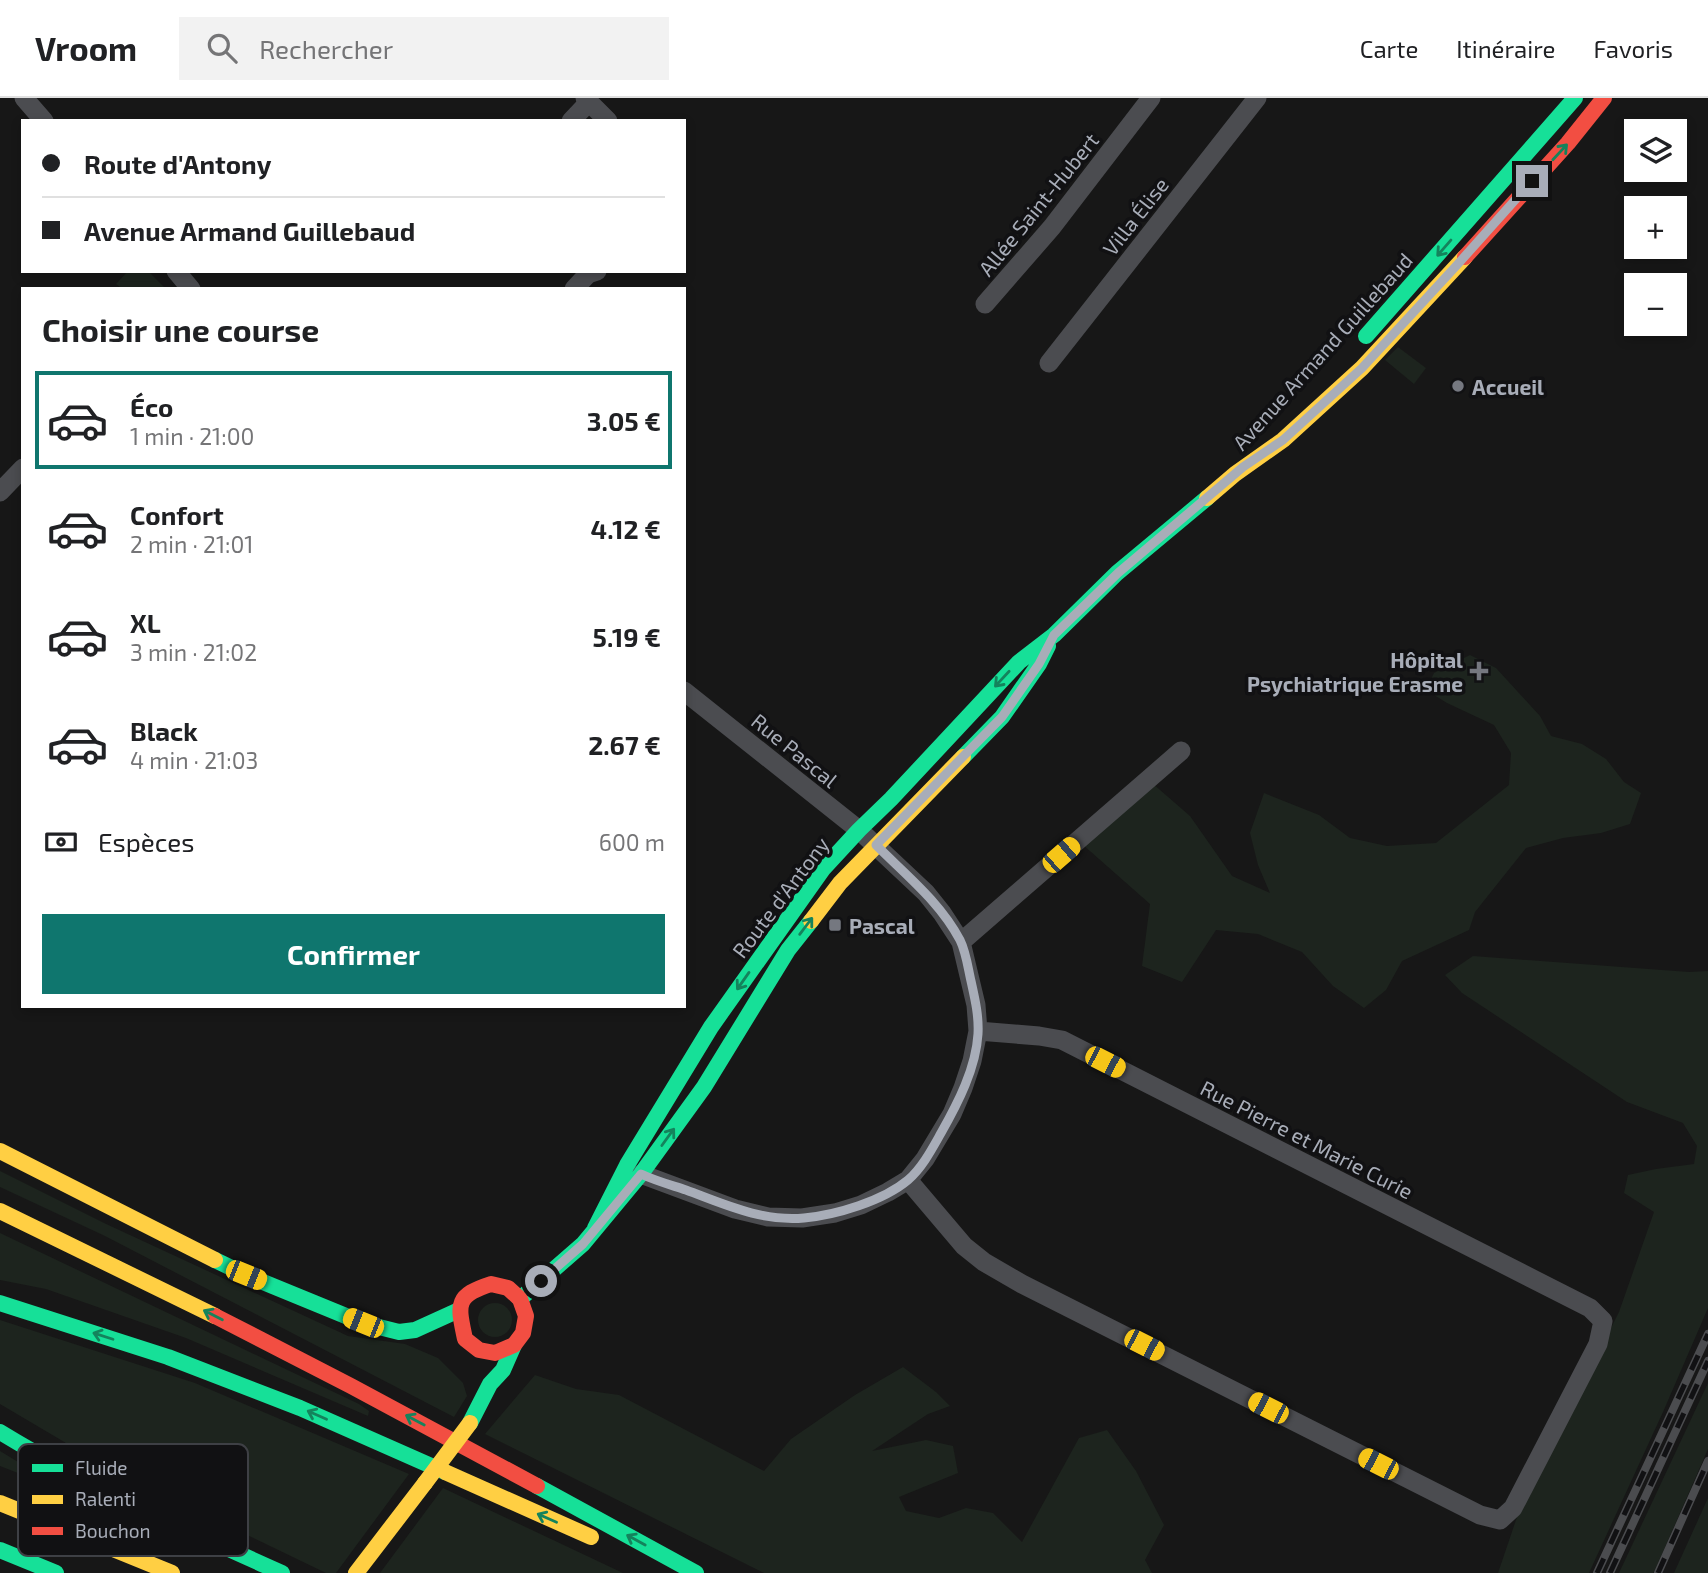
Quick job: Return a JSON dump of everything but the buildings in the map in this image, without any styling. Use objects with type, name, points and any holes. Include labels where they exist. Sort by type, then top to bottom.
[{"type":"main road","name":"Avenue Armand Guillebaud","points":[[1352,352],[1575,98]]},
{"type":"main road","name":"Avenue Armand Guillebaud","points":[[1243,467],[1283,440],[1362,368],[1568,143],[1604,98]]},
{"type":"main road","name":"Avenue Armand Guillebaud","points":[[1243,467],[1260,444],[1328,378]]},
{"type":"main road","name":"Route d'Antony","points":[[595,1228],[668,1094],[711,1027],[823,869],[1019,662],[1054,635],[1118,573],[1243,467]]},
{"type":"main road","name":"Route d'Antony","points":[[520,1299],[583,1244],[641,1174],[704,1087],[788,950],[835,889],[1002,717],[1039,664],[1054,635]]},
{"type":"main road","points":[[0,1151],[246,1275],[363,1323],[399,1332],[415,1330],[459,1310]]},
{"type":"main road","points":[[0,1211],[110,1262],[257,1337],[696,1573]]},
{"type":"main road","points":[[356,1573],[470,1423],[468,1353],[459,1310],[461,1303],[473,1290],[491,1284],[508,1288],[520,1299],[526,1316],[523,1333],[514,1345],[503,1370],[468,1353],[415,1330]]},
{"type":"main road","points":[[0,1303],[168,1357],[300,1408],[677,1573]]},
{"type":"main road","points":[[468,1353],[479,1350],[495,1353],[514,1345]]},
{"type":"main road","points":[[0,1432],[20,1444]]},
{"type":"main road","points":[[0,1503],[18,1510]]},
{"type":"main road","points":[[0,1550],[55,1573]]},
{"type":"main road","points":[[130,1556],[172,1573]]},
{"type":"main road","points":[[245,1556],[282,1573]]},
{"type":"street","points":[[24,98],[42,119]]},
{"type":"street","name":"Allée Saint-Hubert","points":[[985,304],[1052,227],[1151,98]]},
{"type":"street","name":"Villa Élise","points":[[1049,363],[1256,98]]},
{"type":"street","points":[[573,119],[587,100],[606,119]]},
{"type":"street","points":[[178,273],[189,287]]},
{"type":"street","points":[[576,287],[591,273]]},
{"type":"street","points":[[0,492],[21,470]]},
{"type":"street","name":"Rue Pascal","points":[[686,693],[876,845],[926,893],[961,942]]},
{"type":"street","points":[[641,1174],[735,1209],[768,1217],[802,1218],[835,1213],[861,1205],[908,1180],[925,1159],[951,1114],[972,1061],[978,1031],[976,1006],[961,942],[1181,751]]},
{"type":"street","name":"Rue Pierre et Marie Curie","points":[[908,1180],[964,1246],[984,1262],[1022,1284],[1469,1510],[1500,1520],[1513,1508],[1598,1344],[1603,1321],[1590,1308],[1062,1040],[978,1031]]},
{"type":"shaded area","points":[[126,273],[150,273],[164,287],[120,287],[116,284]]},
{"type":"shaded area","points":[[1398,347],[1426,368],[1414,384],[1385,360]]},
{"type":"shaded area","points":[[1470,655],[1496,668],[1540,716],[1551,736],[1582,744],[1606,759],[1624,782],[1641,793],[1630,824],[1601,833],[1563,838],[1526,848],[1475,912],[1469,930],[1402,961],[1386,990],[1364,1008],[1333,986],[1302,952],[1258,934],[1216,930],[1182,982],[1142,966],[1150,904],[1082,844],[1152,783],[1190,816],[1232,876],[1270,893],[1258,865],[1250,833],[1264,793],[1319,815],[1350,838],[1387,846],[1436,843],[1509,785],[1511,753],[1494,725],[1426,690],[1434,673]]},
{"type":"shaded area","points":[[1473,956],[1689,972],[1708,971],[1708,1308],[1589,1573],[1498,1573],[1518,1514],[1619,1312],[1654,1212],[1624,1193],[1628,1175],[1694,1164],[1697,1146],[1683,1123],[1627,1102],[1462,993],[1445,975]]},
{"type":"shaded area","points":[[0,1171],[104,1223],[348,1336],[405,1344],[438,1358],[463,1383],[467,1396],[454,1417],[105,1236],[0,1187]]},
{"type":"shaded area","points":[[0,1233],[359,1404],[369,1411],[368,1416],[186,1338],[46,1289],[0,1280]]},
{"type":"shaded area","points":[[495,1303],[507,1308],[512,1320],[507,1332],[495,1337],[483,1332],[478,1320],[483,1308]]},
{"type":"shaded area","points":[[0,1320],[195,1383],[409,1474],[336,1573],[326,1573],[248,1535],[248,1444],[68,1444],[0,1404]]},
{"type":"shaded area","points":[[903,1367],[950,1406],[928,1414],[872,1451],[926,1440],[953,1446],[958,1473],[899,1497],[906,1511],[939,1518],[966,1508],[993,1513],[1022,1542],[1079,1438],[1107,1430],[1136,1471],[1164,1525],[1145,1560],[1152,1573],[764,1573],[485,1434],[535,1375],[576,1389],[619,1395],[764,1471],[791,1439],[855,1395]]},
{"type":"shaded area","points":[[1708,1383],[1708,1449],[1655,1570],[1653,1573],[1619,1573]]},
{"type":"shaded area","points":[[0,1451],[18,1462],[18,1473],[0,1466]]},
{"type":"shaded area","points":[[443,1488],[623,1573],[380,1573]]},
{"type":"shaded area","points":[[1708,1498],[1708,1573],[1674,1573]]},
{"type":"railway","points":[[1597,1573],[1708,1334]]},
{"type":"railway","points":[[1610,1573],[1708,1361]]},
{"type":"railway","points":[[1658,1573],[1708,1461]]},
{"type":"traffic: fast","points":[[1366,336],[1575,98]]},
{"type":"traffic: fast","points":[[595,1228],[627,1165],[711,1027],[823,869],[1019,662],[1054,635],[1117,573],[1207,498]]},
{"type":"traffic: fast","points":[[963,757],[1002,717],[1039,664],[1048,646]]},
{"type":"traffic: fast","points":[[520,1299],[583,1244],[641,1174],[704,1087],[788,950],[811,921]]},
{"type":"traffic: fast","points":[[215,1260],[363,1323],[399,1332],[415,1330],[459,1310]]},
{"type":"traffic: fast","points":[[0,1303],[168,1357],[300,1408],[445,1472]]},
{"type":"traffic: fast","points":[[470,1423],[490,1384],[503,1370],[514,1345]]},
{"type":"traffic: fast","points":[[0,1432],[20,1444]]},
{"type":"traffic: fast","points":[[537,1486],[696,1573]]},
{"type":"traffic: fast","points":[[0,1550],[56,1573]]},
{"type":"traffic: fast","points":[[245,1556],[282,1573]]},
{"type":"traffic: slow","points":[[1207,498],[1283,440],[1362,368],[1465,257]]},
{"type":"traffic: slow","points":[[811,921],[840,883],[963,757]]},
{"type":"traffic: slow","points":[[0,1151],[215,1260]]},
{"type":"traffic: slow","points":[[0,1211],[215,1316]]},
{"type":"traffic: slow","points":[[425,1483],[470,1423]]},
{"type":"traffic: slow","points":[[445,1472],[591,1537]]},
{"type":"traffic: slow","points":[[356,1573],[425,1483]]},
{"type":"traffic: slow","points":[[0,1503],[18,1510]]},
{"type":"traffic: slow","points":[[130,1556],[172,1573]]},
{"type":"traffic: jam","points":[[1465,257],[1568,143],[1604,98]]},
{"type":"traffic: jam","points":[[491,1284],[508,1288],[520,1299],[526,1316],[523,1333],[514,1345],[495,1353],[479,1350],[465,1339],[460,1310],[470,1293],[491,1284]]},
{"type":"traffic: jam","points":[[215,1316],[537,1486]]},
{"type":"place","name":"Accueil","points":[[1458,386]]},
{"type":"place","name":"Hôpital Psychiatrique Erasme","points":[[1479,671]]},
{"type":"place","name":"Pascal","points":[[835,925]]},
{"type":"route","points":[[541,1281],[583,1244],[641,1174],[735,1209],[768,1217],[802,1218],[835,1213],[861,1205],[908,1180],[937,1140],[963,1088],[977,1042],[976,1006],[961,942],[926,893],[876,845],[1002,717],[1039,664],[1054,635],[1118,573],[1243,467],[1283,440],[1362,368],[1532,181]]}]
